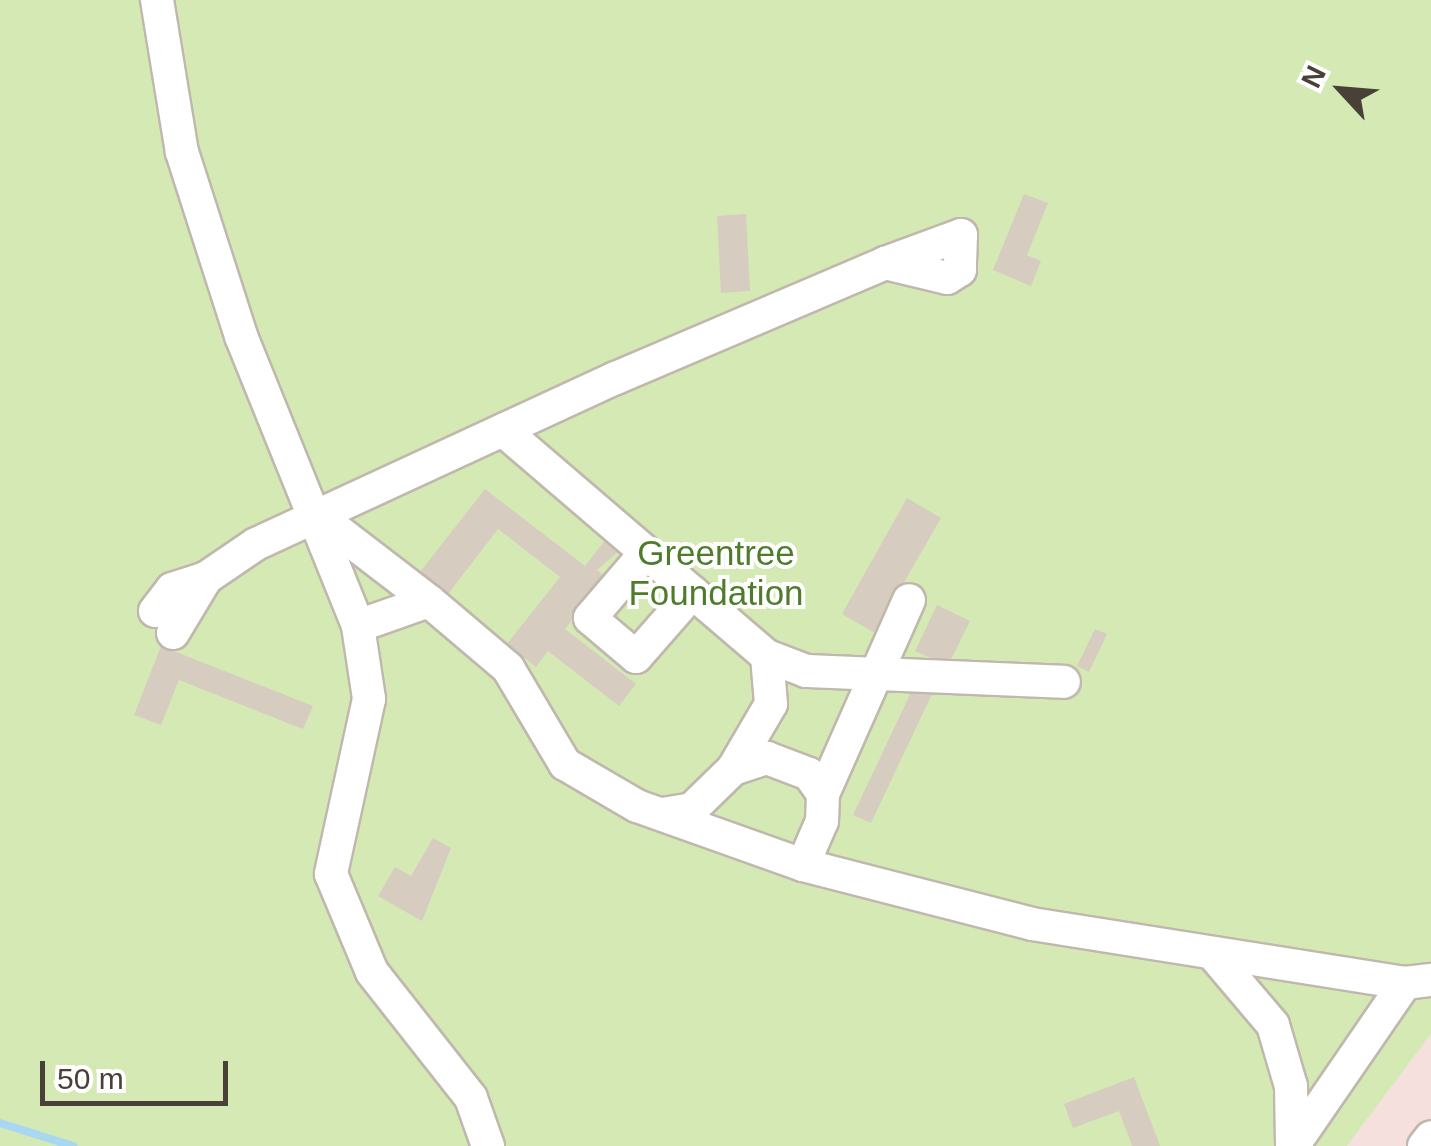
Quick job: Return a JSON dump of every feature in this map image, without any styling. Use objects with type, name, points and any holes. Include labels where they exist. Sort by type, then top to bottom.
[{"type":"lane","points":[[158,0],[182,152],[241,336],[317,515],[358,626],[369,699],[331,874],[372,972],[471,1098],[488,1146]]},
{"type":"lane","points":[[164,622],[206,578],[317,515],[885,263]]},
{"type":"lane","points":[[503,430],[644,555],[767,656],[806,671],[1064,682]]},
{"type":"lane","points":[[317,515],[430,601],[508,668],[565,764],[662,814],[803,865],[1032,924],[1418,982],[1293,1146]]},
{"type":"lane","points":[[644,555],[590,618],[636,657],[693,592]]},
{"type":"lane","points":[[803,865],[816,784],[879,672],[909,600]]},
{"type":"lane","points":[[358,626],[430,601]]},
{"type":"lane","points":[[767,656],[771,704],[816,784]]},
{"type":"lane","points":[[662,814],[692,809],[733,769],[771,704]]},
{"type":"lane","points":[[733,769],[766,758],[816,784]]},
{"type":"lane","points":[[1212,953],[1273,1025],[1292,1086],[1293,1146]]},
{"type":"lane","points":[[1424,1146],[1431,1137]]},
{"type":"shaded area","points":[[1431,1034],[1431,1146],[1347,1146]]},
{"type":"green space","name":"Greentree Foundation","points":[[0,0],[1431,0],[1431,1034],[1347,1146],[0,1146]]},
{"type":"building","points":[[1024,194],[1048,203],[1027,255],[1041,261],[1031,286],[993,270]]},
{"type":"building","points":[[746,214],[750,291],[721,293],[717,216]]},
{"type":"building","points":[[485,489],[585,566],[606,539],[620,550],[597,570],[606,577],[565,629],[636,684],[619,706],[548,651],[536,667],[507,644],[560,577],[498,529],[448,594],[420,572]]},
{"type":"building","points":[[907,498],[941,518],[875,633],[842,614]]},
{"type":"building","points":[[937,605],[970,621],[948,666],[915,651]]},
{"type":"building","points":[[1095,629],[1107,634],[1089,672],[1077,666]]},
{"type":"building","points":[[161,646],[313,706],[303,729],[179,680],[161,725],[134,715]]},
{"type":"building","points":[[914,686],[932,694],[871,823],[853,815]]},
{"type":"building","points":[[433,838],[451,848],[422,921],[378,896],[395,867],[411,876]]},
{"type":"building","points":[[1134,1077],[1160,1146],[1132,1146],[1119,1111],[1073,1128],[1064,1104]]},
{"type":"waterway","points":[[0,1123],[73,1146]]}]
